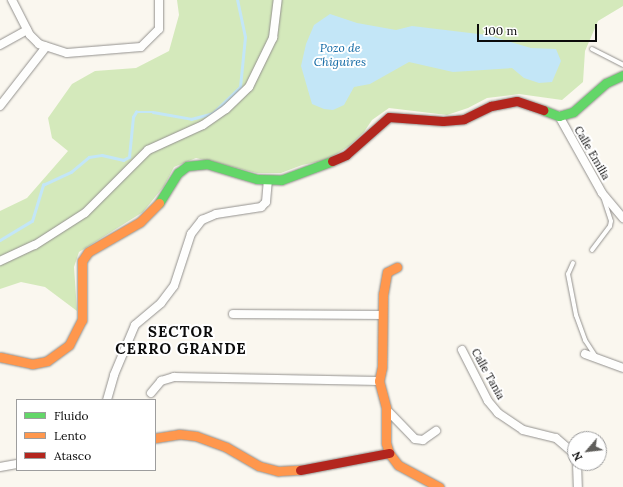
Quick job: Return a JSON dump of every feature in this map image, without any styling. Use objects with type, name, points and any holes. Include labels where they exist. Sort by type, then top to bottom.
[{"type":"street","points":[[12,0],[27,30],[39,44],[67,53],[141,47],[159,29],[159,0]]},
{"type":"street","points":[[0,261],[35,245],[85,213],[148,150],[203,125],[226,109],[249,87],[273,38],[278,0]]},
{"type":"street","points":[[0,45],[27,30]]},
{"type":"street","points":[[0,106],[46,47]]},
{"type":"street","points":[[0,357],[32,364],[47,361],[69,345],[82,320],[80,274],[88,252],[140,222],[158,206],[178,173],[187,166],[207,164],[268,181],[286,178],[346,155],[389,117],[394,116],[444,121],[464,119],[491,106],[516,102],[559,116],[573,112],[606,83],[623,75]]},
{"type":"street","name":"Calle Emilia","points":[[559,116],[602,193],[623,218]]},
{"type":"street","points":[[107,399],[128,339],[135,324],[161,303],[174,286],[191,234],[202,220],[216,214],[261,207],[266,202],[268,181]]},
{"type":"street","points":[[397,267],[387,272],[383,316],[382,367],[379,381],[387,410],[389,453],[398,465],[439,487]]},
{"type":"street","points":[[233,314],[383,316]]},
{"type":"street","name":"Calle Tania","points":[[462,350],[488,401],[498,413],[523,430],[556,438],[567,448]]},
{"type":"street","points":[[585,354],[623,368]]},
{"type":"street","points":[[151,393],[161,381],[174,377],[379,381]]},
{"type":"street","points":[[387,410],[415,439],[423,440],[436,431]]},
{"type":"street","points":[[156,438],[179,434],[196,436],[226,447],[259,466],[278,471],[293,471],[389,453]]},
{"type":"street","points":[[0,467],[16,464]]},
{"type":"street","points":[[577,471],[578,487]]},
{"type":"lane","points":[[592,49],[623,65]]},
{"type":"lane","points":[[592,250],[610,226],[611,221],[602,193]]},
{"type":"lane","points":[[573,263],[568,274],[576,315],[585,340],[596,357]]},
{"type":"green space","points":[[177,0],[623,0],[623,6],[598,21],[585,51],[583,82],[562,100],[519,94],[487,98],[468,108],[447,115],[389,108],[372,120],[364,132],[349,146],[327,160],[302,165],[281,173],[257,173],[196,158],[174,167],[164,186],[143,212],[79,252],[74,267],[77,311],[45,287],[21,282],[0,289],[0,211],[27,198],[68,151],[52,138],[48,118],[72,84],[95,71],[136,68],[169,51],[179,15]]},
{"type":"water","name":"Pozo de Chiguires","points":[[330,14],[357,23],[396,30],[412,26],[487,35],[531,48],[556,49],[561,61],[552,82],[539,83],[524,78],[512,68],[453,72],[409,62],[370,84],[354,87],[344,105],[333,110],[324,109],[312,104],[301,66],[306,44],[314,25]]},
{"type":"waterway","points":[[0,240],[32,221],[43,185],[71,172],[89,157],[102,155],[123,160],[129,157],[133,117],[136,112],[153,112],[191,119],[213,113],[240,87],[245,37],[237,0]]},
{"type":"traffic: fast","points":[[543,110],[559,116],[573,112],[606,83],[623,75]]},
{"type":"traffic: fast","points":[[159,203],[178,173],[187,166],[207,164],[257,179],[281,180],[332,161]]},
{"type":"traffic: slow","points":[[0,357],[32,364],[47,361],[69,345],[82,320],[82,261],[88,252],[140,222],[159,203]]},
{"type":"traffic: slow","points":[[397,267],[387,272],[383,294],[382,367],[379,381],[386,408],[386,443],[389,453],[398,465],[439,487]]},
{"type":"traffic: slow","points":[[156,438],[179,434],[196,436],[226,447],[259,466],[278,471],[300,470]]},
{"type":"traffic: jam","points":[[332,161],[346,155],[389,117],[443,121],[464,119],[491,106],[517,101],[543,110]]},
{"type":"traffic: jam","points":[[300,470],[389,453]]},
{"type":"district","name":"SECTOR CERRO GRANDE","points":[[181,340]]}]
